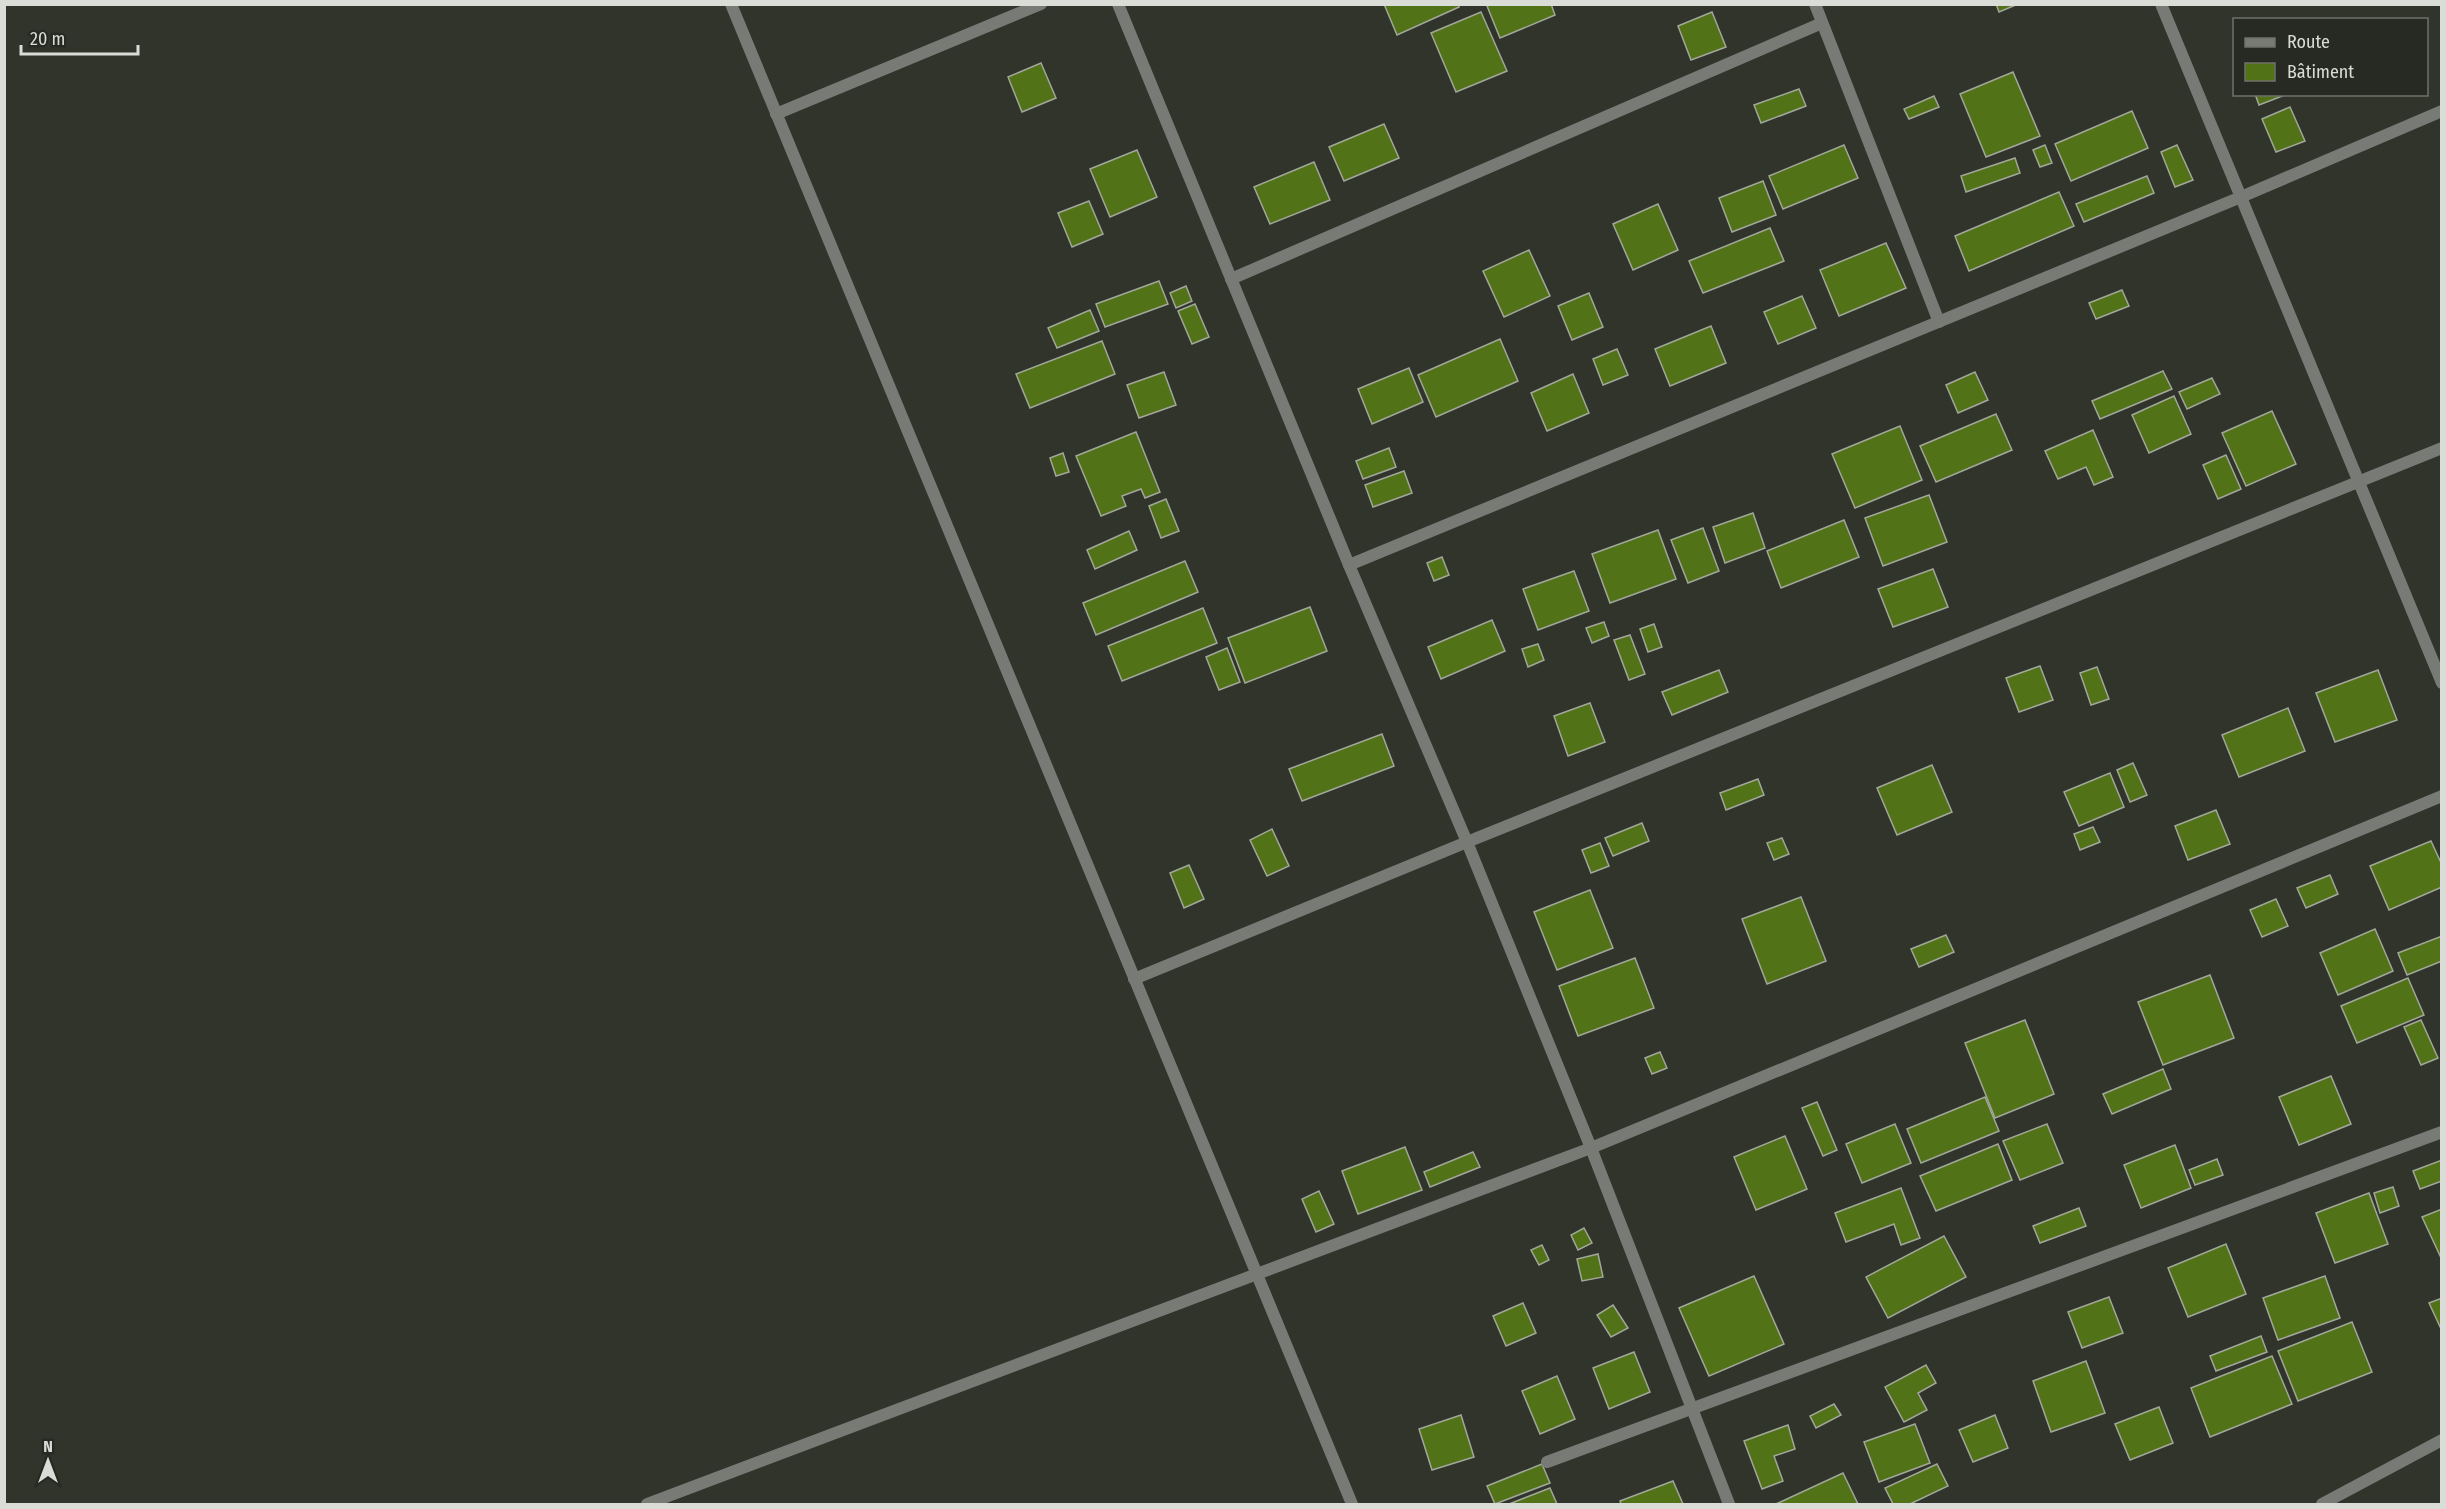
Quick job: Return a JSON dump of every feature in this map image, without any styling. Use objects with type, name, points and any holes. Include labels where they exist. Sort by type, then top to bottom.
[{"type":"street","points":[[731,4],[1352,1504]]},
{"type":"street","points":[[776,114],[1041,4]]},
{"type":"street","points":[[1118,4],[1349,565],[1467,842],[1591,1148],[1729,1504]]},
{"type":"street","points":[[1815,4],[1940,322]]},
{"type":"street","points":[[2161,4],[2442,683]]},
{"type":"street","points":[[1231,279],[1822,23]]},
{"type":"street","points":[[1349,565],[2241,197],[2442,111]]},
{"type":"street","points":[[1134,979],[2442,448]]},
{"type":"street","points":[[647,1504],[1591,1148],[2442,796]]},
{"type":"street","points":[[1547,1462],[2442,1132]]},
{"type":"street","points":[[2322,1504],[2442,1440]]},
{"type":"building","points":[[1384,4],[1458,4],[1459,7],[1397,35]]},
{"type":"building","points":[[1492,4],[1551,4],[1555,15],[1500,38],[1487,6]]},
{"type":"building","points":[[1996,4],[2018,4],[1999,12]]},
{"type":"building","points":[[1481,12],[1507,71],[1456,92],[1431,33]]},
{"type":"building","points":[[1712,12],[1726,47],[1691,60],[1678,26]]},
{"type":"building","points":[[1041,63],[1056,98],[1022,112],[1008,77]]},
{"type":"building","points":[[2013,72],[2040,136],[1986,157],[1960,94]]},
{"type":"building","points":[[1799,89],[1806,106],[1761,123],[1754,105]]},
{"type":"building","points":[[1934,96],[1939,107],[1909,119],[1904,109]]},
{"type":"building","points":[[2256,96],[2282,96],[2259,105]]},
{"type":"building","points":[[2290,107],[2305,141],[2276,152],[2262,119]]},
{"type":"building","points":[[2132,111],[2148,148],[2071,181],[2055,144]]},
{"type":"building","points":[[1384,124],[1399,158],[1344,181],[1329,147]]},
{"type":"building","points":[[1844,145],[1858,178],[1783,209],[1769,176]]},
{"type":"building","points":[[2045,145],[2052,163],[2040,167],[2033,150]]},
{"type":"building","points":[[2177,145],[2193,180],[2175,187],[2161,152]]},
{"type":"building","points":[[1137,150],[1157,197],[1110,217],[1090,169]]},
{"type":"building","points":[[2015,158],[2020,173],[1966,192],[1961,176]]},
{"type":"building","points":[[1314,162],[1330,200],[1270,224],[1254,187]]},
{"type":"building","points":[[2147,176],[2154,193],[2084,222],[2076,204]]},
{"type":"building","points":[[1763,181],[1776,215],[1732,232],[1719,198]]},
{"type":"building","points":[[2059,192],[2074,226],[1969,271],[1955,236]]},
{"type":"building","points":[[1089,201],[1103,234],[1072,247],[1058,213]]},
{"type":"building","points":[[1658,204],[1678,250],[1633,270],[1613,224]]},
{"type":"building","points":[[1770,228],[1784,261],[1703,293],[1689,261]]},
{"type":"building","points":[[1886,243],[1906,288],[1839,316],[1820,270]]},
{"type":"building","points":[[1529,250],[1550,296],[1504,317],[1483,271]]},
{"type":"building","points":[[1159,281],[1168,304],[1105,327],[1096,304]]},
{"type":"building","points":[[1186,286],[1192,301],[1176,308],[1170,293]]},
{"type":"building","points":[[2122,290],[2129,306],[2096,319],[2089,303]]},
{"type":"building","points":[[1589,293],[1603,327],[1572,340],[1558,306]]},
{"type":"building","points":[[1802,296],[1816,328],[1778,344],[1764,312]]},
{"type":"building","points":[[1195,304],[1209,337],[1192,344],[1178,311]]},
{"type":"building","points":[[1090,310],[1099,331],[1057,348],[1048,328]]},
{"type":"building","points":[[1711,326],[1726,363],[1670,386],[1655,349]]},
{"type":"building","points":[[1500,339],[1518,381],[1436,417],[1418,375]]},
{"type":"building","points":[[1102,341],[1115,374],[1030,408],[1016,374]]},
{"type":"building","points":[[1617,349],[1628,375],[1603,385],[1593,359]]},
{"type":"building","points":[[1409,368],[1423,402],[1372,424],[1358,389]]},
{"type":"building","points":[[2163,371],[2172,389],[2100,419],[2092,401]]},
{"type":"building","points":[[1164,372],[1176,405],[1139,418],[1127,385]]},
{"type":"building","points":[[1975,372],[1988,400],[1958,413],[1946,385]]},
{"type":"building","points":[[1573,374],[1589,413],[1547,431],[1531,393]]},
{"type":"building","points":[[2212,378],[2220,394],[2187,409],[2179,392]]},
{"type":"building","points":[[2174,396],[2191,434],[2149,453],[2132,415]]},
{"type":"building","points":[[2272,411],[2296,464],[2246,486],[2222,433]]},
{"type":"building","points":[[1996,414],[2012,450],[1936,482],[1920,446]]},
{"type":"building","points":[[1900,426],[1922,480],[1855,508],[1832,454]]},
{"type":"building","points":[[2093,430],[2113,477],[2094,485],[2086,467],[2058,479],[2045,451]]},
{"type":"building","points":[[1136,432],[1160,492],[1145,498],[1141,489],[1122,496],[1126,506],[1101,516],[1076,456]]},
{"type":"building","points":[[1389,448],[1396,467],[1363,479],[1356,461]]},
{"type":"building","points":[[1063,453],[1069,472],[1056,476],[1050,458]]},
{"type":"building","points":[[2226,455],[2241,489],[2218,499],[2203,465]]},
{"type":"building","points":[[1404,471],[1412,493],[1373,507],[1365,485]]},
{"type":"building","points":[[1929,495],[1947,542],[1883,566],[1865,518]]},
{"type":"building","points":[[1166,499],[1179,531],[1161,538],[1149,506]]},
{"type":"building","points":[[1753,513],[1765,548],[1725,563],[1713,527]]},
{"type":"building","points":[[1844,520],[1859,557],[1781,588],[1767,551]]},
{"type":"building","points":[[1703,528],[1719,571],[1688,583],[1671,540]]},
{"type":"building","points":[[1658,530],[1676,579],[1610,603],[1592,554]]},
{"type":"building","points":[[1129,531],[1137,550],[1095,569],[1087,550]]},
{"type":"building","points":[[1442,557],[1449,575],[1434,581],[1427,563]]},
{"type":"building","points":[[1185,561],[1198,592],[1096,635],[1083,603]]},
{"type":"building","points":[[1933,569],[1948,607],[1893,627],[1878,589]]},
{"type":"building","points":[[1574,571],[1589,611],[1538,630],[1523,589]]},
{"type":"building","points":[[1310,607],[1327,651],[1245,683],[1228,638]]},
{"type":"building","points":[[1203,608],[1217,643],[1122,681],[1108,646]]},
{"type":"building","points":[[1492,620],[1505,651],[1441,679],[1428,647]]},
{"type":"building","points":[[1604,622],[1609,636],[1592,643],[1586,628]]},
{"type":"building","points":[[1654,624],[1662,647],[1648,652],[1640,629]]},
{"type":"building","points":[[1630,635],[1645,674],[1629,680],[1614,640]]},
{"type":"building","points":[[1538,644],[1544,660],[1528,667],[1522,649]]},
{"type":"building","points":[[1227,648],[1240,682],[1219,690],[1206,657]]},
{"type":"building","points":[[2040,666],[2053,700],[2019,712],[2006,678]]},
{"type":"building","points":[[2097,667],[2109,699],[2091,705],[2080,673]]},
{"type":"building","points":[[1719,670],[1728,692],[1672,715],[1662,692]]},
{"type":"building","points":[[2378,670],[2397,720],[2335,742],[2316,693]]},
{"type":"building","points":[[1590,703],[1605,742],[1568,756],[1554,716]]},
{"type":"building","points":[[2288,708],[2305,751],[2239,777],[2222,735]]},
{"type":"building","points":[[1382,734],[1394,766],[1302,801],[1289,769]]},
{"type":"building","points":[[2133,763],[2147,795],[2130,802],[2117,770]]},
{"type":"building","points":[[1932,765],[1952,812],[1897,835],[1877,788]]},
{"type":"building","points":[[2110,773],[2124,807],[2079,826],[2064,792]]},
{"type":"building","points":[[1758,779],[1764,795],[1726,810],[1720,793]]},
{"type":"building","points":[[2216,810],[2230,844],[2188,860],[2175,826]]},
{"type":"building","points":[[1642,823],[1649,841],[1613,856],[1605,838]]},
{"type":"building","points":[[2093,827],[2100,842],[2080,850],[2074,834]]},
{"type":"building","points":[[1272,829],[1289,866],[1267,876],[1250,840]]},
{"type":"building","points":[[1782,838],[1789,854],[1774,860],[1767,843]]},
{"type":"building","points":[[2431,841],[2442,865],[2442,887],[2389,910],[2370,866]]},
{"type":"building","points":[[1600,843],[1609,866],[1591,873],[1582,850]]},
{"type":"building","points":[[1189,865],[1204,899],[1184,908],[1170,873]]},
{"type":"building","points":[[2330,875],[2338,894],[2306,908],[2297,888]]},
{"type":"building","points":[[1590,890],[1613,948],[1557,970],[1534,912]]},
{"type":"building","points":[[1801,897],[1826,961],[1767,984],[1742,919]]},
{"type":"building","points":[[2276,899],[2288,926],[2262,937],[2250,910]]},
{"type":"building","points":[[2375,929],[2393,971],[2338,995],[2320,953]]},
{"type":"building","points":[[1946,935],[1954,952],[1919,967],[1911,949]]},
{"type":"building","points":[[2442,936],[2442,961],[2407,975],[2398,953]]},
{"type":"building","points":[[1635,958],[1654,1008],[1578,1036],[1559,986]]},
{"type":"building","points":[[2210,975],[2234,1038],[2163,1065],[2138,1002]]},
{"type":"building","points":[[2408,978],[2424,1015],[2357,1043],[2341,1006]]},
{"type":"building","points":[[2025,1020],[2054,1094],[1995,1118],[1965,1043]]},
{"type":"building","points":[[2421,1020],[2438,1058],[2421,1065],[2404,1027]]},
{"type":"building","points":[[1660,1052],[1667,1068],[1652,1074],[1645,1058]]},
{"type":"building","points":[[2163,1069],[2171,1089],[2112,1114],[2103,1094]]},
{"type":"building","points":[[2331,1076],[2351,1124],[2299,1145],[2279,1097]]},
{"type":"building","points":[[1985,1097],[1999,1131],[1921,1163],[1907,1129]]},
{"type":"building","points":[[1817,1102],[1837,1150],[1823,1156],[1802,1108]]},
{"type":"building","points":[[1895,1124],[1911,1163],[1862,1183],[1846,1144]]},
{"type":"building","points":[[2047,1124],[2063,1163],[2020,1180],[2003,1141]]},
{"type":"building","points":[[1785,1136],[1807,1189],[1756,1210],[1734,1157]]},
{"type":"building","points":[[1998,1144],[2012,1180],[1936,1211],[1920,1176]]},
{"type":"building","points":[[2175,1145],[2191,1188],[2141,1208],[2124,1165]]},
{"type":"building","points":[[1405,1147],[1422,1190],[1358,1214],[1342,1171]]},
{"type":"building","points":[[1473,1152],[1480,1167],[1430,1187],[1424,1172]]},
{"type":"building","points":[[2217,1159],[2223,1175],[2195,1185],[2189,1170]]},
{"type":"building","points":[[2442,1160],[2442,1181],[2420,1189],[2413,1171]]},
{"type":"building","points":[[2393,1187],[2399,1206],[2380,1213],[2374,1193]]},
{"type":"building","points":[[1901,1188],[1920,1238],[1901,1245],[1894,1224],[1846,1242],[1835,1213]]},
{"type":"building","points":[[1319,1191],[1334,1224],[1316,1232],[1302,1199]]},
{"type":"building","points":[[2369,1193],[2388,1244],[2335,1263],[2316,1213]]},
{"type":"building","points":[[2079,1208],[2086,1226],[2040,1243],[2033,1226]]},
{"type":"building","points":[[2442,1209],[2442,1260],[2422,1217]]},
{"type":"building","points":[[1584,1228],[1592,1243],[1578,1250],[1571,1235]]},
{"type":"building","points":[[1944,1236],[1966,1277],[1888,1318],[1866,1277]]},
{"type":"building","points":[[2226,1244],[2246,1294],[2188,1317],[2168,1268]]},
{"type":"building","points":[[1542,1245],[1549,1260],[1539,1265],[1531,1250]]},
{"type":"building","points":[[1598,1254],[1603,1277],[1582,1281],[1577,1259]]},
{"type":"building","points":[[1754,1276],[1784,1344],[1709,1376],[1679,1308]]},
{"type":"building","points":[[2325,1276],[2340,1318],[2278,1340],[2263,1298]]},
{"type":"building","points":[[2109,1297],[2123,1333],[2082,1348],[2068,1312]]},
{"type":"building","points":[[2442,1298],[2442,1331],[2429,1303]]},
{"type":"building","points":[[1523,1303],[1536,1333],[1506,1346],[1493,1316]]},
{"type":"building","points":[[1613,1305],[1628,1328],[1611,1337],[1597,1315]]},
{"type":"building","points":[[2352,1322],[2372,1372],[2298,1401],[2278,1351]]},
{"type":"building","points":[[2261,1336],[2267,1352],[2216,1371],[2210,1356]]},
{"type":"building","points":[[1634,1352],[1650,1392],[1609,1409],[1593,1368]]},
{"type":"building","points":[[2272,1356],[2292,1404],[2210,1437],[2191,1388]]},
{"type":"building","points":[[2086,1361],[2105,1413],[2051,1432],[2033,1381]]},
{"type":"building","points":[[1926,1365],[1936,1383],[1918,1393],[1927,1410],[1904,1422],[1885,1387]]},
{"type":"building","points":[[1557,1376],[1575,1419],[1540,1434],[1522,1391]]},
{"type":"building","points":[[1834,1404],[1841,1415],[1816,1428],[1810,1416]]},
{"type":"building","points":[[2159,1407],[2173,1443],[2130,1460],[2115,1424]]},
{"type":"building","points":[[1461,1415],[1474,1457],[1432,1470],[1419,1429]]},
{"type":"building","points":[[1995,1415],[2008,1448],[1973,1462],[1959,1430]]},
{"type":"building","points":[[1915,1424],[1930,1463],[1879,1482],[1864,1442]]},
{"type":"building","points":[[1788,1425],[1795,1449],[1774,1456],[1783,1481],[1762,1489],[1744,1441]]},
{"type":"building","points":[[1542,1464],[1550,1483],[1495,1504],[1487,1486]]},
{"type":"building","points":[[1937,1464],[1948,1486],[1910,1504],[1893,1504],[1885,1488]]},
{"type":"building","points":[[1843,1473],[1858,1504],[1776,1504]]},
{"type":"building","points":[[1673,1481],[1683,1504],[1621,1504],[1620,1501]]},
{"type":"building","points":[[1550,1488],[1557,1504],[1509,1504]]}]
